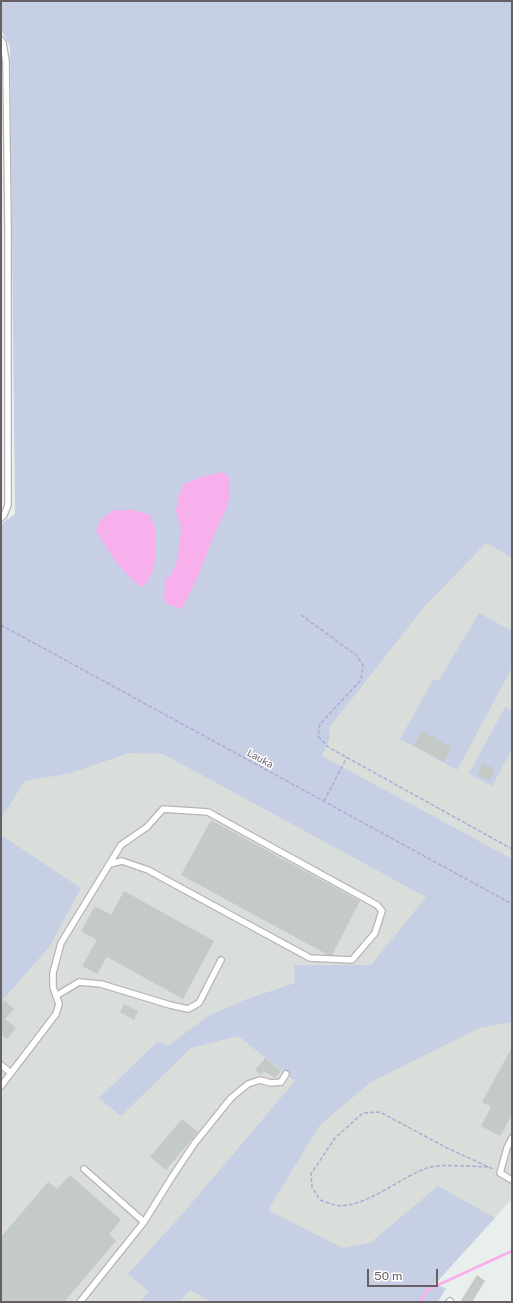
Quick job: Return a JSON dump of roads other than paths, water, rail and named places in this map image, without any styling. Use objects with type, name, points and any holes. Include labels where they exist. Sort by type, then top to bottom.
[{"type":"lane","points":[[1,40],[3,43],[6,61],[8,505],[4,515],[1,518]]},
{"type":"lane","points":[[1,1086],[56,1014],[59,1004],[53,987],[53,973],[62,943],[121,845],[147,827],[163,809],[208,812],[377,905],[382,911],[375,933],[352,960],[310,958],[148,870],[122,861],[110,864]]},
{"type":"lane","points":[[56,996],[79,982],[101,984],[170,1006],[188,1009],[199,1003],[221,960]]},
{"type":"lane","points":[[1,1065],[11,1073]]},
{"type":"lane","points":[[80,1302],[144,1222],[194,1144],[231,1098],[248,1084],[260,1080],[271,1083],[280,1082],[286,1074]]},
{"type":"lane","points":[[512,1138],[507,1148],[500,1173],[512,1180]]},
{"type":"lane","points":[[84,1169],[144,1222]]},
{"type":"waterway","points":[[420,1302],[427,1290],[512,1251]]}]
